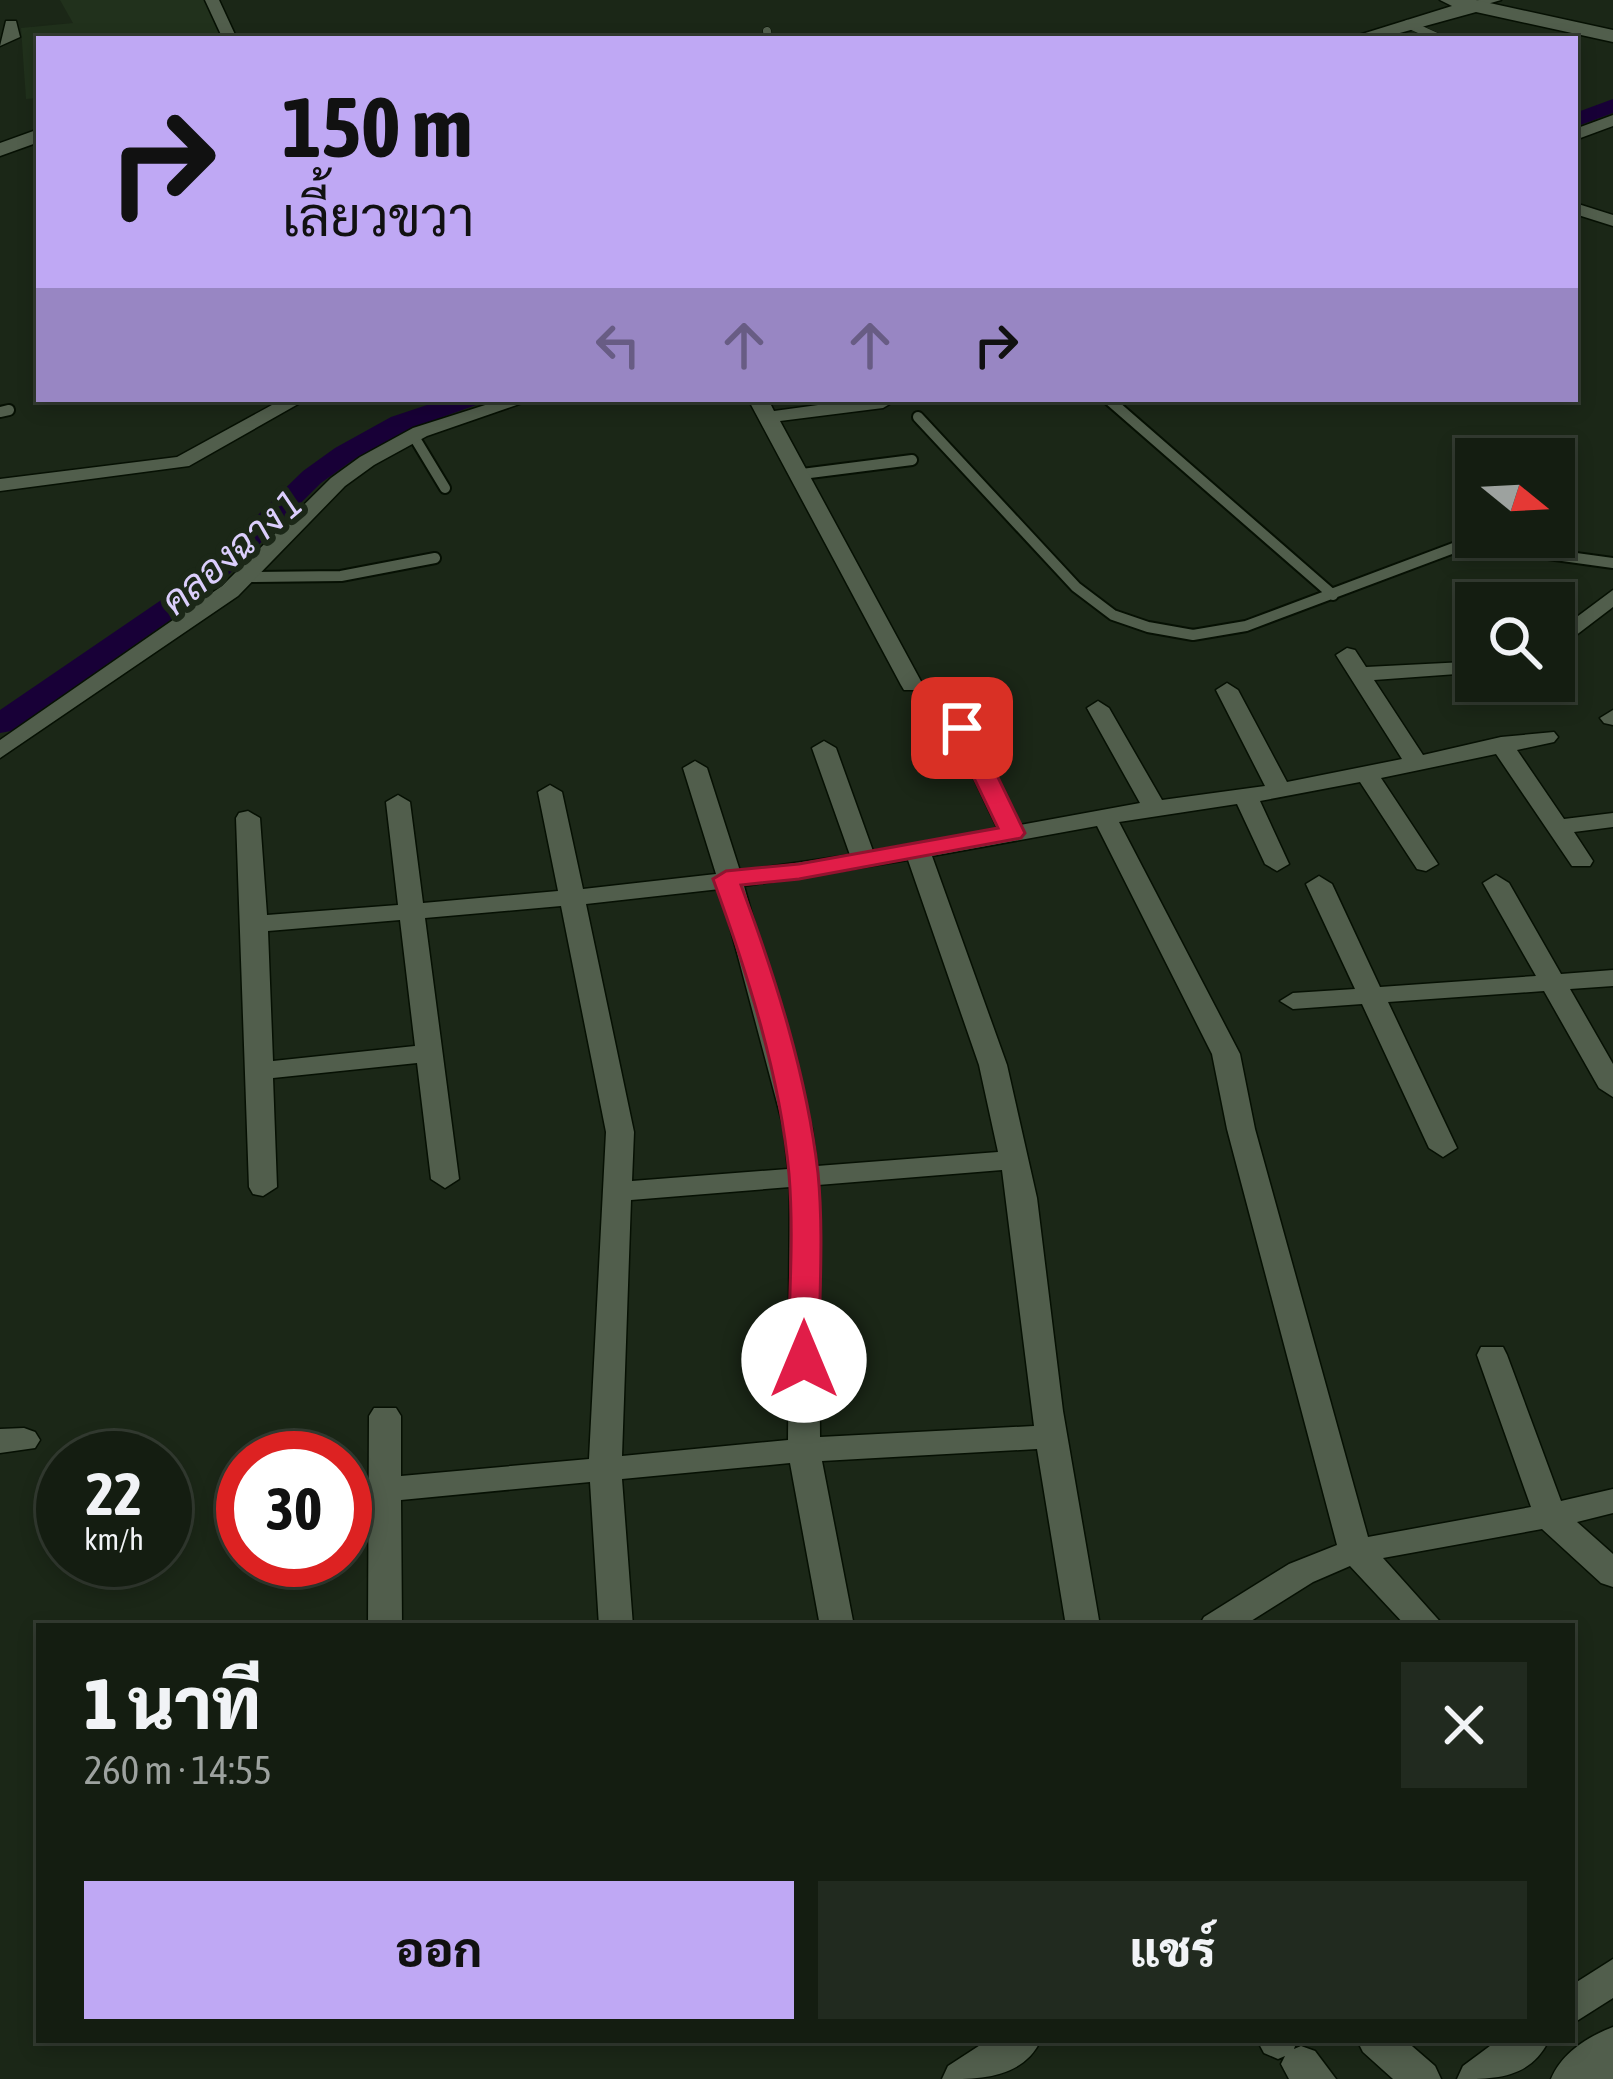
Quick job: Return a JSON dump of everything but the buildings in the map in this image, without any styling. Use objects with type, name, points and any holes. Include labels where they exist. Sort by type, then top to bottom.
[{"type":"street","points":[[212,0],[229,36]]},
{"type":"street","points":[[1450,0],[1484,3],[1613,36]]},
{"type":"street","points":[[1366,36],[1484,3]]},
{"type":"street","points":[[0,42],[13,37],[11,24]]},
{"type":"street","points":[[1578,134],[1613,120]]},
{"type":"street","points":[[0,150],[36,135]]},
{"type":"street","points":[[1578,209],[1613,221]]},
{"type":"street","points":[[0,485],[182,462],[292,402]]},
{"type":"street","points":[[0,751],[203,611],[245,577],[338,482],[413,435],[515,402]]},
{"type":"street","points":[[883,402],[764,408],[912,685]]},
{"type":"street","points":[[1575,628],[1613,596]]},
{"type":"street","points":[[1416,762],[1353,665],[1455,668]]},
{"type":"street","points":[[1227,691],[1280,791]]},
{"type":"street","points":[[1098,708],[1155,808]]},
{"type":"street","points":[[962,728],[1012,833]]},
{"type":"street","points":[[255,925],[571,898],[864,861],[1155,808],[1280,791],[1546,737]]},
{"type":"street","points":[[1501,744],[1581,861]]},
{"type":"street","points":[[824,748],[864,861]]},
{"type":"street","points":[[695,768],[750,944],[798,1129],[804,1180],[804,1450],[836,1623]]},
{"type":"street","points":[[1367,774],[1426,864]]},
{"type":"street","points":[[550,792],[620,1132],[605,1466],[616,1623]]},
{"type":"street","points":[[1245,795],[1277,864]]},
{"type":"street","points":[[398,802],[445,1179]]},
{"type":"street","points":[[248,818],[262,1186]]},
{"type":"street","points":[[1105,818],[1226,1054],[1247,1153],[1356,1552],[1423,1623]]},
{"type":"street","points":[[1558,827],[1613,820]]},
{"type":"street","points":[[918,852],[994,1066],[1023,1198],[1052,1437],[1083,1623]]},
{"type":"street","points":[[1496,883],[1613,1088]]},
{"type":"street","points":[[1319,884],[1443,1148]]},
{"type":"street","points":[[1294,1001],[1613,978]]},
{"type":"street","points":[[259,1070],[427,1053]]},
{"type":"street","points":[[617,1192],[1013,1160]]},
{"type":"street","points":[[1492,1355],[1551,1518],[1613,1574]]},
{"type":"street","points":[[385,1416],[385,1623]]},
{"type":"street","points":[[384,1490],[804,1450],[1052,1437]]},
{"type":"street","points":[[1221,1623],[1324,1564],[1356,1552],[1551,1518],[1613,1501]]},
{"type":"street","points":[[1575,2005],[1613,1976]]},
{"type":"street","points":[[962,2079],[1017,2043]]},
{"type":"street","points":[[1380,2043],[1421,2079]]},
{"type":"street","points":[[1478,2079],[1524,2043]]},
{"type":"street","points":[[1577,2079],[1613,2051]]},
{"type":"lane","points":[[1408,24],[1435,36]]},
{"type":"lane","points":[[1111,402],[1333,595]]},
{"type":"lane","points":[[918,417],[1076,587],[1113,615],[1148,627],[1193,634],[1246,626],[1468,543],[1613,563]]},
{"type":"lane","points":[[413,435],[445,488]]},
{"type":"lane","points":[[802,474],[912,460]]},
{"type":"lane","points":[[245,577],[341,576],[435,558]]},
{"type":"shaded area","points":[[60,0],[205,0],[222,36],[36,36],[36,98],[26,99],[21,28],[73,23]]},
{"type":"waterway","name":"คลองฉาง 1","points":[[1578,120],[1613,105]]},
{"type":"waterway","name":"คลองฉาง 1","points":[[0,724],[202,585],[312,477],[344,454],[400,423],[461,402]]},
{"type":"route","points":[[804,1360],[804,1180],[798,1129],[750,944],[726,879],[799,872],[1012,833],[962,728]]}]
